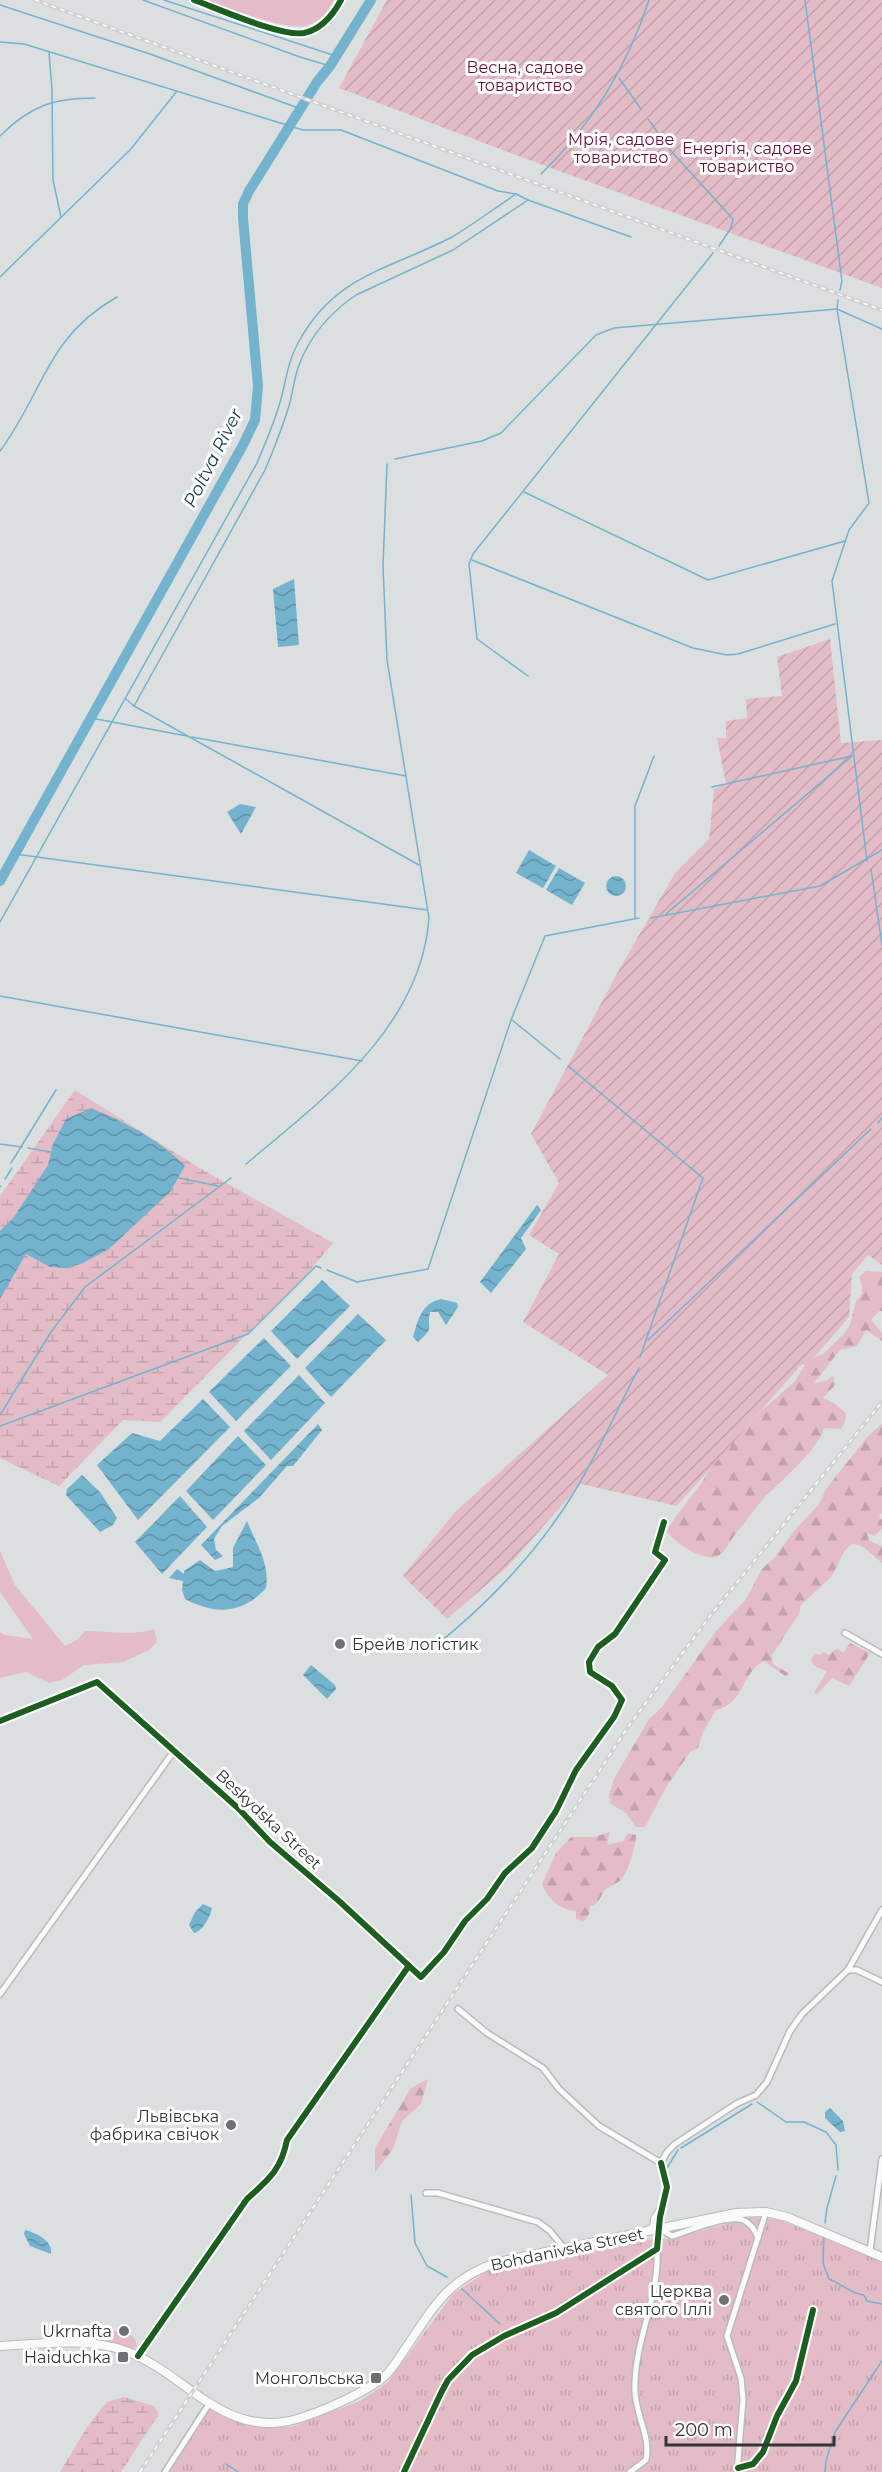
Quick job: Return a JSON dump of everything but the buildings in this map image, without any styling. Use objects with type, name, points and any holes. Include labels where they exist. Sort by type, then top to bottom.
[{"type":"main road","points":[[662,2210],[661,2215],[666,2222],[676,2225]]},
{"type":"main road","points":[[648,2231],[654,2228],[655,2219],[662,2210]]},
{"type":"main road","name":"Bohdanivska Street","points":[[0,2346],[85,2343],[108,2345],[138,2356],[209,2404],[234,2417],[252,2423],[270,2424],[297,2419],[360,2392],[387,2374],[436,2303],[456,2282],[478,2269],[498,2262],[736,2213],[766,2212],[787,2217],[882,2256]]},
{"type":"street","points":[[194,0],[288,33],[305,33],[320,26],[334,13],[341,0]]},
{"type":"street","name":"Beskydska Street","points":[[0,1721],[97,1682],[239,1809],[270,1842],[339,1901],[421,1977],[444,1952],[465,1921],[487,1899],[505,1873],[532,1848],[556,1811],[576,1770],[614,1717],[622,1701],[612,1686],[590,1672],[589,1662],[598,1647],[615,1634],[665,1560],[655,1552],[664,1522]]},
{"type":"street","points":[[846,1633],[882,1654]]},
{"type":"street","points":[[0,1994],[174,1751]]},
{"type":"street","points":[[630,2472],[646,2460],[649,2448],[635,2393],[639,2349],[658,2265],[657,2249],[667,2187],[661,2163],[675,2144],[736,2104],[756,2095],[767,2082],[790,2031],[802,2014],[848,1970],[882,1910]]},
{"type":"street","points":[[138,2356],[247,2199],[281,2164],[287,2140],[408,1967]]},
{"type":"street","points":[[848,1970],[857,1970],[882,1982]]},
{"type":"street","points":[[458,2009],[487,2033],[543,2068],[559,2089],[599,2126],[661,2163]]},
{"type":"street","points":[[870,2251],[882,2159]]},
{"type":"street","points":[[426,2193],[438,2193],[538,2222],[550,2231],[564,2248]]},
{"type":"street","points":[[766,2212],[727,2336],[741,2378],[743,2400],[738,2470],[753,2464],[763,2452],[777,2416],[796,2381],[813,2310]]},
{"type":"street","points":[[660,2229],[672,2236],[726,2220],[739,2219],[754,2229],[758,2239]]},
{"type":"street","points":[[404,2472],[448,2380],[472,2355],[504,2336],[556,2313],[657,2249]]},
{"type":"street","points":[[165,2472],[209,2404]]},
{"type":"green space","points":[[203,0],[334,0],[327,12],[317,21],[298,26],[272,22]]},
{"type":"green space","points":[[387,0],[882,0],[882,288],[548,167],[339,88]]},
{"type":"green space","points":[[830,639],[841,743],[882,740],[882,1265],[868,1255],[852,1274],[849,1317],[807,1366],[802,1364],[677,1506],[581,1484],[507,1567],[447,1619],[403,1576],[455,1512],[608,1375],[523,1322],[559,1254],[529,1235],[559,1183],[531,1134],[620,968],[675,873],[709,839],[714,789],[726,784],[717,738],[726,738],[726,721],[747,718],[746,699],[782,696],[777,657]]},
{"type":"green space","points":[[75,1090],[196,1166],[333,1243],[307,1274],[160,1422],[123,1420],[59,1486],[0,1458],[0,1196]]},
{"type":"green space","points":[[866,1271],[882,1272],[882,1311],[879,1311],[871,1320],[882,1333],[882,1341],[866,1330],[857,1346],[840,1350],[814,1383],[826,1381],[833,1376],[835,1385],[823,1398],[834,1403],[846,1413],[841,1429],[824,1428],[809,1453],[763,1499],[721,1554],[705,1557],[682,1546],[667,1531],[672,1523],[707,1475],[710,1467],[759,1413],[794,1382],[808,1360],[823,1354],[842,1336],[850,1325],[856,1301],[862,1294],[859,1277]]},
{"type":"green space","points":[[882,1424],[882,1512],[879,1517],[882,1520],[882,1529],[874,1536],[867,1533],[869,1541],[882,1546],[882,1563],[862,1546],[852,1544],[845,1550],[832,1576],[801,1605],[799,1614],[772,1655],[773,1664],[790,1674],[785,1676],[764,1661],[757,1666],[738,1695],[716,1710],[703,1732],[698,1748],[690,1752],[665,1789],[645,1827],[636,1827],[626,1813],[611,1804],[609,1795],[614,1779],[649,1719],[662,1707],[716,1631],[746,1599],[762,1569],[819,1504],[826,1489],[868,1436]]},
{"type":"green space","points":[[0,1551],[15,1585],[65,1646],[77,1640],[85,1631],[129,1633],[154,1629],[157,1642],[149,1650],[123,1662],[84,1665],[62,1680],[49,1683],[26,1672],[0,1678],[0,1632],[5,1635],[33,1639],[0,1592]]},
{"type":"green space","points":[[850,1643],[870,1653],[849,1686],[832,1678],[817,1694],[814,1693],[827,1671],[812,1663],[811,1660],[815,1653],[819,1655],[824,1652],[829,1655],[836,1649],[844,1652]]},
{"type":"green space","points":[[610,1832],[607,1845],[623,1841],[628,1833],[636,1835],[629,1865],[621,1880],[607,1888],[597,1902],[590,1906],[589,1914],[584,1921],[576,1919],[576,1911],[555,1903],[542,1884],[556,1853],[571,1837],[594,1837]]},
{"type":"green space","points":[[428,2079],[421,2104],[402,2121],[393,2149],[375,2172],[375,2148],[411,2088]]},
{"type":"green space","points":[[752,2217],[780,2220],[882,2261],[882,2472],[167,2472],[206,2411],[211,2409],[227,2418],[262,2427],[291,2427],[360,2401],[388,2382],[453,2294],[487,2271],[545,2257],[637,2240],[674,2238]]},
{"type":"green space","points":[[110,2331],[131,2336],[137,2347],[131,2349],[99,2342],[100,2336]]},
{"type":"green space","points":[[124,2397],[154,2406],[159,2414],[121,2472],[60,2472],[87,2427],[107,2402]]},
{"type":"water","points":[[294,579],[299,645],[278,647],[273,589]]},
{"type":"water","points":[[240,804],[256,807],[241,834],[227,812]]},
{"type":"water","points":[[529,850],[556,866],[543,888],[516,873]]},
{"type":"water","points":[[559,868],[585,883],[572,905],[546,890]]},
{"type":"water","points":[[616,876],[623,879],[626,886],[623,893],[616,896],[609,893],[606,886],[609,879]]},
{"type":"water","points":[[91,1108],[141,1132],[165,1148],[185,1166],[170,1192],[109,1249],[83,1263],[67,1268],[50,1267],[26,1254],[0,1299],[0,1231],[14,1217],[48,1165],[53,1144],[66,1119]]},
{"type":"water","points":[[537,1205],[541,1210],[521,1238],[526,1249],[491,1293],[480,1282]]},
{"type":"water","points":[[322,1280],[350,1306],[297,1359],[271,1331]]},
{"type":"water","points":[[441,1299],[457,1303],[458,1307],[446,1325],[438,1312],[430,1312],[429,1330],[418,1342],[413,1337],[422,1313],[429,1304]]},
{"type":"water","points":[[358,1314],[386,1340],[331,1397],[305,1368]]},
{"type":"water","points":[[264,1338],[291,1366],[236,1421],[209,1392]]},
{"type":"water","points":[[299,1375],[325,1403],[271,1460],[244,1431]]},
{"type":"water","points":[[203,1399],[230,1427],[138,1520],[97,1465],[132,1433],[160,1441]]},
{"type":"water","points":[[318,1424],[322,1430],[293,1466],[287,1466],[259,1498],[222,1526],[214,1539],[216,1550],[223,1556],[215,1560],[201,1545]]},
{"type":"water","points":[[238,1436],[266,1465],[213,1520],[186,1491]]},
{"type":"water","points":[[82,1475],[100,1492],[117,1518],[113,1525],[100,1532],[66,1495],[67,1489]]},
{"type":"water","points":[[180,1496],[207,1527],[162,1574],[135,1542]]},
{"type":"water","points":[[247,1521],[264,1562],[266,1588],[248,1603],[228,1609],[207,1608],[185,1599],[182,1590],[183,1581],[169,1578],[177,1569],[184,1574],[184,1571],[200,1560],[215,1571],[233,1567],[233,1548]]},
{"type":"water","points":[[311,1665],[335,1685],[336,1689],[327,1699],[303,1675]]},
{"type":"water","points":[[203,1904],[212,1908],[211,1912],[203,1927],[194,1933],[189,1925],[195,1912]]},
{"type":"water","points":[[830,2108],[843,2121],[845,2131],[840,2132],[825,2118],[825,2112]]},
{"type":"water","points":[[25,2230],[47,2241],[51,2254],[30,2246],[24,2234]]},
{"type":"waterway","points":[[143,0],[330,66]]},
{"type":"waterway","points":[[164,0],[336,56]]},
{"type":"waterway","name":"Poltva River","points":[[0,881],[255,420],[258,386],[243,204],[317,82],[330,66],[371,0]]},
{"type":"waterway","points":[[541,174],[576,136],[606,94],[630,49],[649,0]]},
{"type":"waterway","points":[[805,0],[842,281],[840,290]]},
{"type":"waterway","points":[[0,5],[150,54],[301,109]]},
{"type":"waterway","points":[[0,42],[24,44],[303,130],[341,130],[498,191],[516,194],[631,237]]},
{"type":"waterway","points":[[49,52],[52,90],[53,180],[61,217]]},
{"type":"waterway","points":[[619,78],[641,109]]},
{"type":"waterway","points":[[0,277],[130,150],[177,91]]},
{"type":"waterway","points":[[0,136],[22,117],[43,106],[54,102],[95,98]]},
{"type":"waterway","points":[[648,119],[671,151],[733,219],[731,228],[719,246]]},
{"type":"waterway","points":[[0,922],[257,463],[276,415],[292,357],[313,320],[329,302],[365,276],[452,237],[516,194]]},
{"type":"waterway","points":[[134,706],[265,470],[289,406],[299,365],[309,344],[322,326],[356,295],[453,250],[528,200]]},
{"type":"waterway","points":[[528,676],[477,639],[469,564],[473,554],[713,253]]},
{"type":"waterway","points":[[0,451],[15,429],[60,348],[93,313],[117,297]]},
{"type":"waterway","points":[[838,300],[837,309],[869,503],[849,530],[832,581],[867,861]]},
{"type":"waterway","points":[[395,459],[482,441],[501,433],[596,335],[614,328],[837,309],[882,329]]},
{"type":"waterway","points":[[246,1164],[336,1087],[363,1058],[388,1027],[408,994],[422,957],[429,918],[387,660],[383,566],[387,464]]},
{"type":"waterway","points":[[524,492],[708,580],[845,541]]},
{"type":"waterway","points":[[472,560],[693,648],[727,655],[738,654],[835,624]]},
{"type":"waterway","points":[[126,699],[134,706],[419,865]]},
{"type":"waterway","points":[[91,718],[187,736]]},
{"type":"waterway","points":[[192,737],[406,776]]},
{"type":"waterway","points":[[635,918],[635,806],[654,756]]},
{"type":"waterway","points":[[712,787],[852,756]]},
{"type":"waterway","points":[[666,914],[852,756]]},
{"type":"waterway","points":[[651,918],[820,886],[882,850]]},
{"type":"waterway","points":[[15,854],[427,910]]},
{"type":"waterway","points":[[871,869],[882,945]]},
{"type":"waterway","points":[[327,1270],[357,1282],[428,1269],[511,1020],[545,936],[639,918]]},
{"type":"waterway","points":[[0,996],[362,1061]]},
{"type":"waterway","points":[[512,1020],[560,1059]]},
{"type":"waterway","points":[[568,1066],[703,1178],[640,1357]]},
{"type":"waterway","points":[[11,1163],[56,1090]]},
{"type":"waterway","points":[[878,1123],[882,1118]]},
{"type":"waterway","points":[[648,1340],[871,1129]]},
{"type":"waterway","points":[[0,1144],[22,1147]]},
{"type":"waterway","points":[[28,1148],[51,1152]]},
{"type":"waterway","points":[[5,1179],[12,1168]]},
{"type":"waterway","points":[[179,1178],[218,1186]]},
{"type":"waterway","points":[[0,1415],[51,1332],[85,1287],[231,1178]]},
{"type":"waterway","points":[[0,1426],[248,1334],[316,1266],[321,1268]]},
{"type":"waterway","points":[[430,1650],[489,1598],[526,1558],[559,1516],[582,1479],[639,1368]]},
{"type":"waterway","points":[[757,2102],[786,2122],[804,2122],[826,2132],[836,2145],[838,2170]]},
{"type":"waterway","points":[[681,2148],[752,2104]]},
{"type":"waterway","points":[[665,2171],[678,2150]]},
{"type":"waterway","points":[[825,2223],[836,2176]]},
{"type":"waterway","points":[[411,2195],[415,2243],[427,2266],[447,2277]]},
{"type":"waterway","points":[[824,2236],[823,2263],[829,2279],[855,2293],[864,2295],[867,2301],[882,2304]]},
{"type":"waterway","points":[[462,2289],[500,2324]]},
{"type":"waterway","points":[[825,2472],[835,2432],[882,2361]]},
{"type":"waterway","points":[[226,2464],[238,2472]]},
{"type":"railway","points":[[35,0],[882,310]]},
{"type":"railway","points":[[140,2472],[628,1727],[710,1616],[882,1402]]},
{"type":"cycle path","points":[[194,0],[266,27],[294,33],[304,33],[322,25],[341,0]]},
{"type":"cycle path","points":[[0,1721],[97,1682],[239,1809],[270,1842],[339,1901],[421,1977],[444,1952],[465,1921],[487,1899],[505,1873],[532,1848],[556,1811],[576,1770],[614,1717],[622,1700],[612,1686],[590,1672],[589,1662],[598,1647],[615,1634],[665,1560],[655,1552],[664,1522]]},
{"type":"cycle path","points":[[138,2356],[247,2199],[278,2167],[287,2140],[408,1967]]},
{"type":"cycle path","points":[[404,2472],[448,2380],[472,2355],[504,2336],[556,2313],[657,2249],[660,2217],[667,2187],[661,2163]]},
{"type":"cycle path","points":[[738,2468],[753,2464],[763,2452],[777,2416],[796,2381],[813,2310]]},
{"type":"place","name":"Брейв логістик","points":[[340,1644]]},
{"type":"place","name":"Львівська фабрика свічок","points":[[231,2125]]},
{"type":"place","name":"Церква святого Іллі","points":[[724,2300]]},
{"type":"place","name":"Ukrnafta","points":[[124,2331]]},
{"type":"place","name":"Haiduchka","points":[[123,2357]]},
{"type":"place","name":"Монгольська","points":[[376,2378]]},
{"type":"park label","name":"Весна, садове товариство","points":[[525,76]]},
{"type":"park label","name":"Мрія, садове товариство","points":[[621,148]]},
{"type":"park label","name":"Енергія, садове товариство","points":[[747,157]]}]
